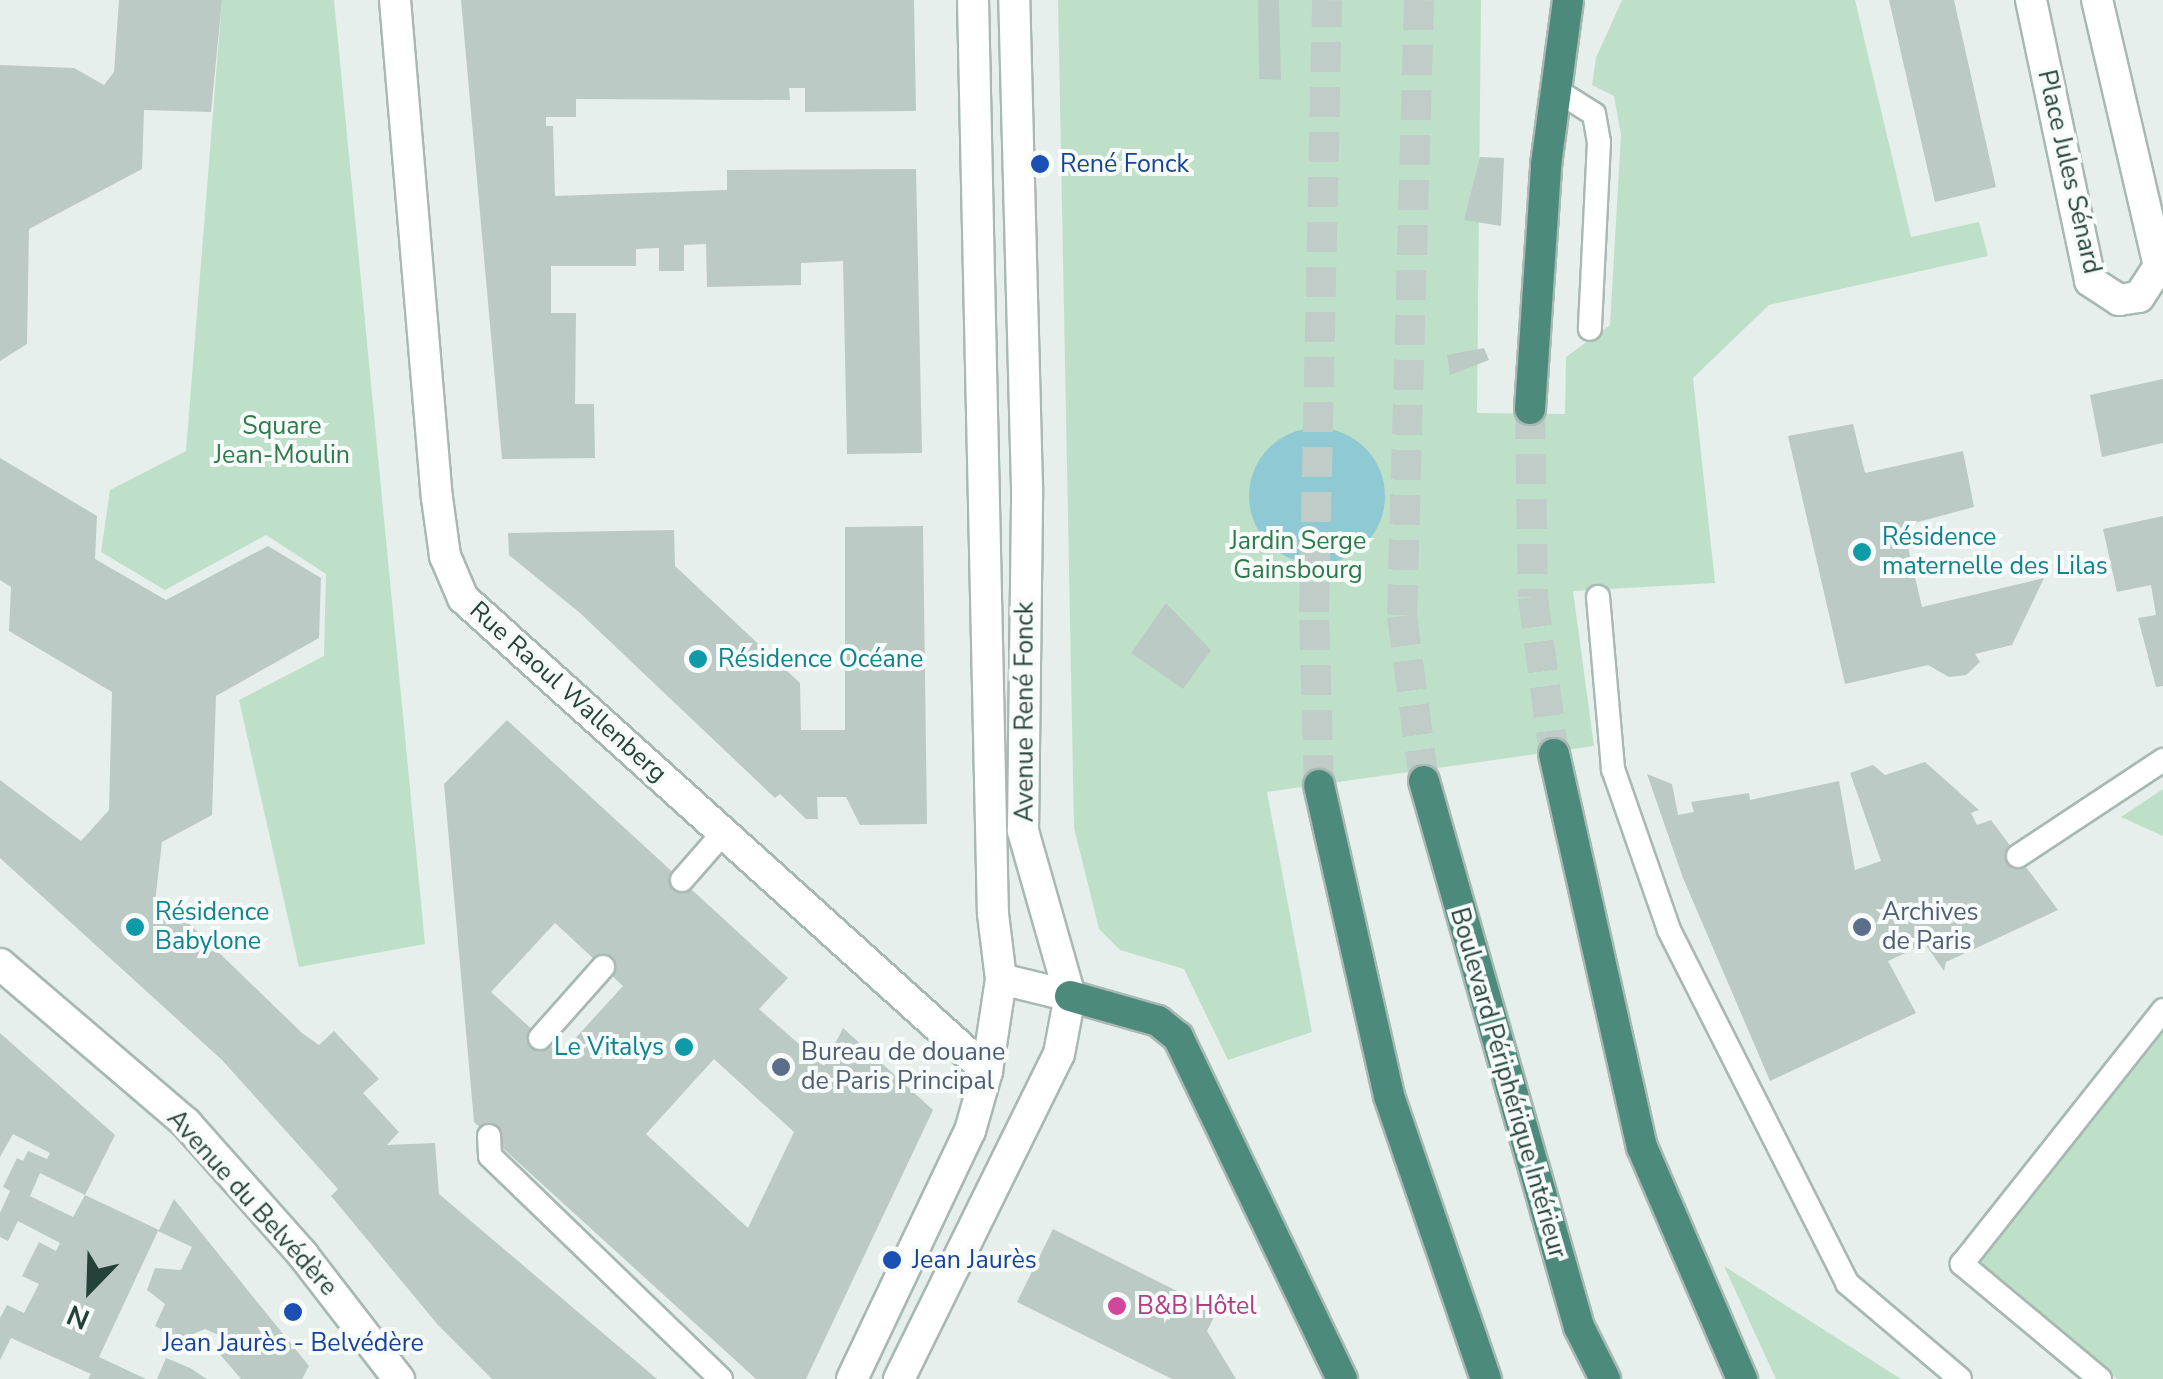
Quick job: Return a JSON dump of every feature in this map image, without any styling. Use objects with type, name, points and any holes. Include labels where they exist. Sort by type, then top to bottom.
[{"type":"highway","points":[[1530,408],[1556,90],[1568,0]]},
{"type":"highway","points":[[1554,754],[1642,1147],[1742,1379]]},
{"type":"highway","name":"Boulevard Périphérique Intérieur","points":[[1424,781],[1578,1327],[1605,1379]]},
{"type":"highway","points":[[1319,784],[1390,1096],[1486,1379]]},
{"type":"highway","points":[[1070,996],[1158,1022],[1178,1037],[1342,1379]]},
{"type":"street","name":"Rue Raoul Wallenberg","points":[[395,0],[437,498],[453,579],[481,619],[724,832],[987,1071]]},
{"type":"street","name":"Avenue René Fonck","points":[[852,1379],[970,1131],[987,1071],[1001,979],[993,914],[981,526],[974,0]]},
{"type":"street","name":"Avenue René Fonck","points":[[899,1379],[1058,1054],[1070,996],[1024,831],[1026,487],[1014,0]]},
{"type":"street","name":"Place Jules Sénard","points":[[2031,0],[2090,281],[2119,300],[2139,297],[2159,266],[2096,0]]},
{"type":"street","name":"Avenue du Belvédère","points":[[0,964],[186,1123],[303,1255],[399,1379]]},
{"type":"street","points":[[1001,979],[1070,996]]},
{"type":"lane","points":[[1556,90],[1594,114],[1599,142],[1590,328]]},
{"type":"lane","points":[[1598,597],[1613,769],[1669,930],[1846,1283],[1960,1379]]},
{"type":"lane","points":[[2018,856],[2163,760]]},
{"type":"lane","points":[[682,880],[724,832]]},
{"type":"lane","points":[[540,1038],[603,967]]},
{"type":"lane","points":[[2100,1379],[1962,1264],[2163,1010]]},
{"type":"lane","points":[[489,1136],[490,1156],[721,1379]]},
{"type":"green space","name":"Square Jean-Moulin","points":[[222,0],[334,0],[425,944],[299,967],[239,700],[324,656],[326,574],[266,535],[165,590],[101,552],[110,490],[186,451]]},
{"type":"green space","name":"Jardin Serge Gainsbourg","points":[[1058,0],[1481,0],[1477,413],[1565,414],[1566,357],[1610,325],[1621,135],[1614,96],[1592,85],[1596,58],[1622,0],[1855,0],[1911,237],[1979,222],[1988,256],[1769,305],[1693,378],[1715,583],[1573,591],[1594,746],[1267,792],[1312,1032],[1228,1060],[1184,969],[1120,950],[1099,929],[1074,828]]},
{"type":"green space","points":[[2163,789],[2163,836],[2121,817]]},
{"type":"green space","points":[[2163,1030],[2163,1379],[2117,1379],[1974,1264]]},
{"type":"green space","points":[[1724,1266],[1901,1379],[1776,1379]]},
{"type":"water","points":[[1317,428],[1343,433],[1365,448],[1380,470],[1385,496],[1380,522],[1365,544],[1343,559],[1317,564],[1291,559],[1269,544],[1254,522],[1249,496],[1254,470],[1269,448],[1291,433]]},
{"type":"building","points":[[119,0],[222,0],[211,112],[144,110],[142,169],[29,229],[27,344],[0,361],[0,65],[74,68],[104,85],[114,72]]},
{"type":"building","points":[[461,0],[914,0],[916,111],[805,112],[805,88],[789,88],[790,100],[576,99],[576,117],[546,117],[546,126],[553,126],[555,196],[727,190],[727,170],[916,169],[922,453],[847,454],[843,261],[801,263],[801,285],[707,287],[706,244],[684,245],[684,271],[659,271],[659,248],[636,249],[636,266],[551,266],[551,313],[576,313],[575,404],[594,404],[595,458],[502,459]]},
{"type":"building","points":[[1258,0],[1279,0],[1281,80],[1259,79]]},
{"type":"building","points":[[1889,0],[1954,0],[1996,187],[1935,202]]},
{"type":"building","points":[[1480,157],[1504,158],[1501,226],[1464,220]]},
{"type":"building","points":[[1484,348],[1489,360],[1450,375],[1447,355]]},
{"type":"building","points":[[2163,379],[2163,443],[2102,457],[2090,395]]},
{"type":"building","name":"Résidence maternelle des Lilas","points":[[1853,424],[1865,473],[1963,451],[1974,507],[1903,526],[1922,607],[2044,578],[2012,645],[1975,654],[1980,662],[1966,675],[1949,677],[1928,665],[1845,684],[1788,436]]},
{"type":"building","points":[[0,458],[97,516],[95,559],[166,600],[268,546],[321,578],[319,638],[216,696],[212,815],[162,842],[155,902],[169,916],[180,915],[302,1033],[319,1045],[334,1031],[379,1079],[363,1093],[399,1132],[387,1145],[435,1143],[439,1194],[657,1379],[492,1379],[438,1325],[331,1196],[338,1189],[222,1060],[0,858],[0,780],[81,841],[109,810],[112,692],[9,631],[11,587],[0,580]]},
{"type":"building","points":[[2163,516],[2163,686],[2156,687],[2138,618],[2156,615],[2151,585],[2117,592],[2103,529]]},
{"type":"building","name":"Résidence Océane","points":[[923,526],[927,824],[860,825],[846,797],[817,797],[818,819],[806,819],[780,794],[775,798],[580,613],[509,555],[508,533],[674,530],[675,566],[800,683],[801,730],[845,730],[845,527]]},
{"type":"building","points":[[1166,603],[1211,650],[1183,689],[1131,653]]},
{"type":"building","name":"Le Vitalys","points":[[507,720],[788,978],[759,1009],[824,1066],[843,1028],[933,1110],[806,1379],[756,1379],[474,1122],[444,784]],"holes":[[[555,923],[623,986],[560,1055],[491,992]],[[714,1059],[794,1132],[748,1228],[646,1134]]]},
{"type":"building","name":"Archives de Paris","points":[[1925,762],[1979,810],[1971,813],[1977,825],[1991,820],[2058,910],[1946,962],[1944,971],[1925,944],[1888,961],[1916,1013],[1770,1081],[1683,878],[1647,774],[1672,784],[1678,815],[1694,812],[1691,802],[1749,793],[1750,800],[1839,781],[1855,870],[1881,861],[1850,773],[1873,765],[1885,775]]},
{"type":"building","points":[[0,1033],[115,1135],[85,1195],[159,1230],[174,1199],[309,1366],[302,1379],[241,1379],[218,1352],[225,1338],[205,1329],[193,1334],[192,1345],[155,1326],[165,1304],[147,1290],[155,1268],[181,1270],[192,1247],[158,1231],[99,1357],[146,1379],[88,1379],[91,1374],[11,1338],[0,1360],[0,1318],[7,1305],[24,1313],[39,1284],[22,1276],[39,1242],[56,1251],[60,1243],[18,1221],[8,1241],[0,1237],[0,1213],[10,1191],[3,1187],[17,1158],[23,1161],[28,1151],[47,1159],[50,1153],[13,1134],[0,1157]],"holes":[[[40,1173],[85,1195],[73,1217],[30,1196]]]},
{"type":"building","name":"B&B Hôtel","points":[[1053,1229],[1217,1311],[1207,1331],[1236,1379],[1172,1379],[1017,1302]]},
{"type":"building","points":[[166,1358],[190,1368],[207,1379],[157,1379]]},
{"type":"tunnel","points":[[1319,785],[1314,612],[1327,0]]},
{"type":"tunnel","points":[[1419,0],[1402,616],[1424,781]]},
{"type":"tunnel","points":[[1530,409],[1533,597],[1554,754]]},
{"type":"place","name":"René Fonck","points":[[1040,164]]},
{"type":"place","name":"Résidence maternelle des Lilas","points":[[1862,552]]},
{"type":"place","name":"Résidence Océane","points":[[698,659]]},
{"type":"place","name":"Résidence Babylone","points":[[135,927]]},
{"type":"place","name":"Archives de Paris","points":[[1862,927]]},
{"type":"place","name":"Le Vitalys","points":[[684,1047]]},
{"type":"place","name":"Bureau de douane de Paris Principal","points":[[781,1067]]},
{"type":"place","name":"Jean Jaurès","points":[[892,1260]]},
{"type":"place","name":"B&B Hôtel","points":[[1117,1306]]},
{"type":"place","name":"Jean Jaurès - Belvédère","points":[[293,1312]]}]
